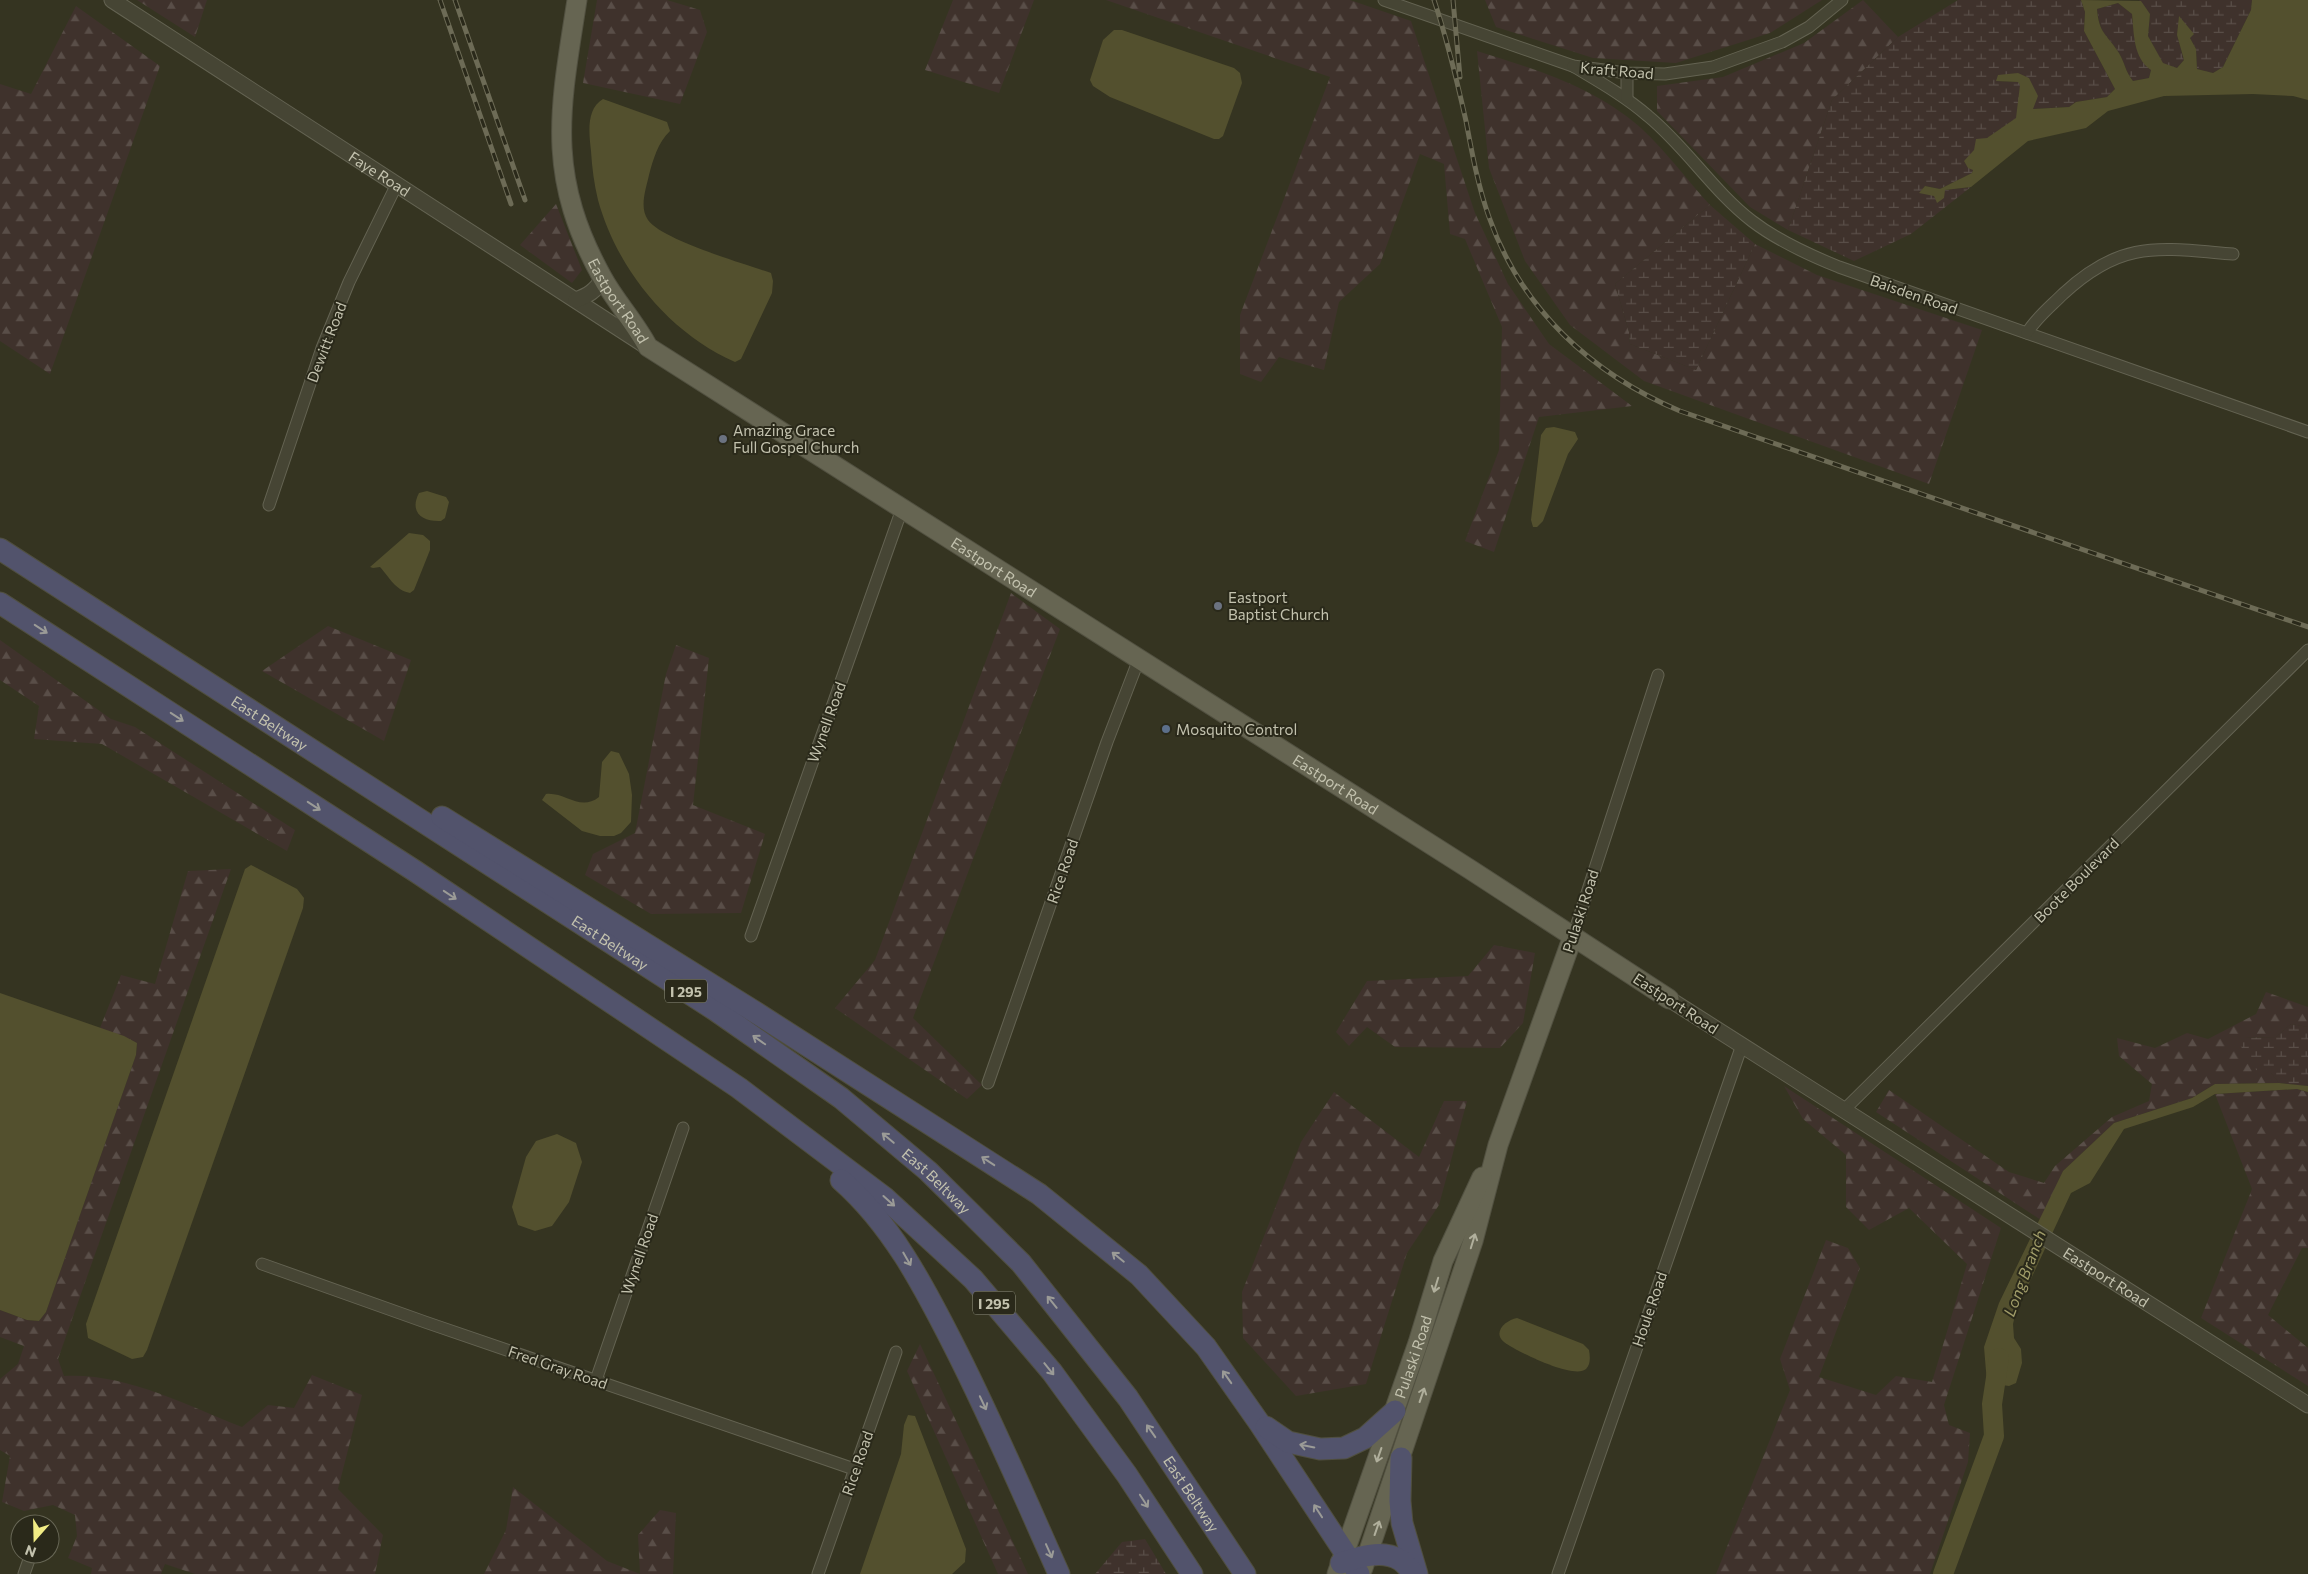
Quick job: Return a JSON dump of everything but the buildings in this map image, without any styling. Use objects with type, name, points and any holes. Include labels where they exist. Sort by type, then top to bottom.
[{"type":"highway","name":"East Beltway","points":[[0,549],[716,1010],[856,1110],[928,1171],[1021,1263],[1128,1398],[1245,1574]]},
{"type":"highway","name":"I 295","points":[[0,603],[415,871],[738,1088],[885,1198],[973,1279],[1052,1372],[1092,1424],[1192,1574]]},
{"type":"highway","points":[[135,636],[277,717],[431,810],[755,1012],[1039,1194],[1139,1275],[1206,1347],[1260,1424],[1352,1564],[1388,1556],[1400,1560],[1416,1574]]},
{"type":"highway","points":[[738,1088],[861,1198],[898,1244],[932,1302],[981,1398],[1059,1574]]},
{"type":"highway","points":[[1260,1424],[1288,1442],[1320,1448],[1344,1448],[1365,1438],[1395,1411]]},
{"type":"highway","points":[[1401,1458],[1400,1501],[1402,1523],[1416,1574]]},
{"type":"main road","name":"Eastport Road","points":[[577,0],[562,107],[562,160],[569,200],[577,225],[603,279],[639,329],[648,347],[1669,998]]},
{"type":"main road","name":"Pulaski Road","points":[[1352,1564],[1401,1458],[1474,1241],[1498,1145],[1573,936]]},
{"type":"main road","name":"Pulaski Road","points":[[1352,1564],[1395,1411],[1444,1261],[1470,1201],[1498,1145]]},
{"type":"street","name":"Faye Road","points":[[112,0],[648,347]]},
{"type":"street","name":"Kraft Road","points":[[1384,0],[1573,66],[1627,73],[1666,74],[1713,67],[1743,58],[1782,42],[1809,27],[1842,0]]},
{"type":"street","name":"Baisden Road","points":[[1573,66],[1626,99],[1664,130],[1736,207],[1772,235],[1839,267],[2308,432]]},
{"type":"street","points":[[1626,99],[1627,73]]},
{"type":"street","name":"Dewitt Road","points":[[269,505],[322,348],[349,282],[397,184]]},
{"type":"street","points":[[2027,333],[2034,322],[2072,285],[2099,265],[2118,256],[2131,252],[2161,248],[2233,254]]},
{"type":"street","points":[[576,300],[590,295],[596,290],[603,279]]},
{"type":"street","name":"Wynell Road","points":[[750,936],[902,509]]},
{"type":"street","name":"Boote Boulevard","points":[[1844,1110],[2308,650]]},
{"type":"street","name":"Rice Road","points":[[988,1083],[1107,742],[1139,659]]},
{"type":"street","name":"Pulaski Road","points":[[1573,936],[1658,675]]},
{"type":"street","name":"Eastport Road","points":[[1669,998],[2308,1404]]},
{"type":"street","name":"Houle Road","points":[[1558,1574],[1742,1045]]},
{"type":"street","name":"Wynell Road","points":[[596,1380],[683,1128]]},
{"type":"street","name":"Fred Gray Road","points":[[262,1264],[854,1469]]},
{"type":"street","name":"Rice Road","points":[[818,1574],[896,1352]]},
{"type":"green space","points":[[137,0],[207,0],[195,37]]},
{"type":"green space","points":[[597,0],[667,0],[700,10],[707,32],[680,104],[583,83]]},
{"type":"green space","points":[[953,0],[1034,0],[999,93],[925,70]]},
{"type":"green space","points":[[1106,0],[1350,0],[1411,21],[1475,213],[1508,284],[1549,344],[1632,406],[1539,417],[1494,552],[1465,541],[1499,450],[1502,327],[1465,239],[1450,234],[1444,164],[1420,154],[1380,264],[1339,302],[1324,370],[1279,357],[1261,382],[1240,374],[1240,315],[1330,77]]},
{"type":"green space","points":[[1485,0],[1822,0],[1770,33],[1676,63],[1593,58],[1496,27]]},
{"type":"green space","points":[[1863,0],[1898,37],[1832,100],[1788,230],[1750,207],[1657,111],[1657,86],[1723,77],[1804,43]]},
{"type":"green space","points":[[1958,0],[2081,0],[2085,12],[2084,31],[2115,89],[2107,97],[2076,102],[2069,107],[2032,109],[2029,78],[1996,81],[2018,82],[2021,85],[2017,118],[1987,138],[1972,173],[1940,189],[1925,186],[1920,193],[1971,187],[1911,234],[1854,261],[1788,230],[1832,100],[1898,37]]},
{"type":"green space","points":[[2139,0],[2252,0],[2251,10],[2223,67],[2213,73],[2197,69],[2196,49],[2190,38],[2177,35],[2184,60],[2177,68],[2163,64],[2148,36],[2150,14]]},
{"type":"green space","points":[[2118,3],[2132,14],[2136,47],[2151,70],[2149,78],[2133,81],[2119,53],[2102,30],[2097,9]]},
{"type":"green space","points":[[76,6],[160,66],[50,374],[0,341],[0,84],[31,94]]},
{"type":"green space","points":[[1477,51],[1542,72],[1604,101],[1641,128],[1710,205],[1615,284],[1629,332],[1630,344],[1696,370],[1755,244],[1817,275],[1982,330],[1929,484],[1644,381],[1570,325],[1525,261],[1489,168]]},
{"type":"green space","points":[[556,204],[582,270],[572,283],[520,245]]},
{"type":"green space","points":[[1710,205],[1755,244],[1696,370],[1630,344],[1629,332],[1615,284]]},
{"type":"green space","points":[[1011,593],[1060,629],[913,1018],[982,1085],[967,1099],[835,1008],[875,960]]},
{"type":"green space","points":[[328,626],[411,660],[384,741],[262,671]]},
{"type":"green space","points":[[0,640],[111,719],[135,727],[295,830],[287,851],[102,744],[34,739],[39,706],[0,680]]},
{"type":"green space","points":[[676,645],[709,658],[693,805],[765,834],[741,913],[651,914],[585,875],[593,854],[635,833],[666,674]]},
{"type":"green space","points":[[231,869],[58,1359],[64,1376],[87,1376],[133,1385],[177,1400],[242,1427],[268,1405],[294,1408],[312,1375],[362,1395],[338,1489],[383,1535],[375,1574],[195,1574],[165,1564],[161,1574],[91,1574],[92,1568],[68,1558],[77,1536],[75,1515],[53,1505],[24,1511],[2,1502],[10,1456],[0,1450],[0,1379],[18,1364],[24,1346],[0,1337],[0,1310],[27,1320],[39,1321],[46,1312],[136,1055],[137,1043],[100,1028],[121,975],[155,984],[188,871]]},
{"type":"green space","points":[[1494,945],[1535,953],[1523,1023],[1500,1048],[1395,1047],[1367,1027],[1349,1046],[1336,1032],[1367,981],[1468,976]]},
{"type":"green space","points":[[2266,992],[2308,1007],[2308,1027],[2291,1024],[2276,1037],[2244,1038],[2279,1083],[2215,1084],[2192,1098],[2114,1123],[2063,1171],[2041,1220],[1876,1112],[1889,1090],[2009,1172],[2044,1183],[2055,1166],[2112,1117],[2149,1101],[2152,1084],[2119,1056],[2117,1038],[2155,1048],[2187,1033],[2208,1039],[2256,1014]]},
{"type":"green space","points":[[2291,1024],[2308,1027],[2308,1086],[2279,1083],[2271,1073],[2256,1070],[2240,1045],[2244,1038],[2276,1037]]},
{"type":"green space","points":[[1784,1086],[2001,1228],[1944,1405],[1949,1425],[1970,1433],[1968,1462],[1930,1574],[1716,1574],[1790,1390],[1780,1359],[1826,1240],[1848,1248],[1860,1268],[1819,1377],[1876,1395],[1896,1376],[1932,1382],[1967,1264],[1909,1208],[1869,1230],[1846,1207],[1846,1155],[1803,1119]]},
{"type":"green space","points":[[2297,1089],[2308,1092],[2308,1248],[2302,1248],[2268,1315],[2308,1348],[2308,1386],[2201,1318],[2252,1189],[2215,1094]]},
{"type":"green space","points":[[1334,1092],[1419,1157],[1444,1101],[1467,1101],[1439,1205],[1407,1253],[1366,1384],[1296,1396],[1243,1338],[1242,1292],[1301,1142]]},
{"type":"green space","points":[[920,1344],[1028,1574],[998,1574],[907,1371]]},
{"type":"green space","points":[[513,1487],[607,1561],[640,1574],[484,1574],[506,1530]]},
{"type":"green space","points":[[660,1510],[676,1513],[673,1574],[640,1574],[638,1535]]},
{"type":"green space","points":[[1145,1539],[1166,1574],[1095,1574],[1122,1542]]},
{"type":"water","points":[[2081,0],[2141,1],[2150,14],[2148,36],[2163,63],[2177,68],[2184,60],[2177,35],[2179,16],[2194,34],[2190,38],[2196,49],[2197,69],[2213,73],[2223,67],[2251,10],[2252,0],[2308,0],[2308,100],[2293,96],[2253,94],[2164,96],[2108,111],[2086,128],[2028,141],[1971,187],[1945,190],[1944,198],[1937,203],[1934,196],[1919,193],[1925,186],[1940,189],[1972,173],[1973,170],[1968,168],[1964,161],[1974,150],[1976,139],[1987,138],[2016,118],[2020,85],[2018,82],[1996,81],[1998,75],[2018,73],[2029,78],[2038,96],[2033,109],[2069,107],[2076,102],[2107,97],[2115,89],[2084,31],[2085,12]],"holes":[[[2118,3],[2132,14],[2134,37],[2138,52],[2145,65],[2151,70],[2149,78],[2133,81],[2119,53],[2104,33],[2097,9]]]},
{"type":"water","points":[[1114,30],[1122,30],[1234,68],[1240,73],[1242,83],[1223,136],[1219,139],[1214,139],[1110,97],[1093,86],[1090,80],[1103,40]]},
{"type":"water","points":[[603,99],[667,122],[670,131],[662,140],[656,152],[645,192],[644,209],[648,220],[656,228],[686,243],[771,273],[773,281],[772,293],[741,359],[735,362],[711,350],[688,334],[649,296],[632,274],[618,250],[598,200],[592,163],[591,115],[598,103]]},
{"type":"water","points":[[1554,427],[1575,432],[1578,439],[1568,454],[1543,521],[1537,527],[1533,527],[1531,520],[1541,435],[1546,428]]},
{"type":"water","points":[[427,491],[446,497],[449,502],[445,518],[441,521],[428,520],[419,515],[416,500],[419,493]]},
{"type":"water","points":[[409,533],[423,535],[430,541],[430,550],[414,590],[410,593],[400,589],[380,567],[370,567]]},
{"type":"water","points":[[611,751],[619,753],[629,774],[632,795],[631,822],[621,833],[614,836],[600,836],[582,831],[542,800],[546,794],[553,794],[586,803],[599,797],[602,762]]},
{"type":"water","points":[[251,865],[297,889],[304,898],[303,908],[147,1350],[143,1357],[132,1359],[88,1338],[86,1324],[245,869]]},
{"type":"water","points":[[0,993],[124,1036],[137,1043],[136,1055],[46,1312],[39,1321],[27,1320],[0,1310]]},
{"type":"water","points":[[2279,1083],[2308,1086],[2308,1092],[2297,1089],[2215,1094],[2193,1107],[2124,1129],[2090,1183],[2071,1193],[2016,1311],[2013,1324],[2014,1338],[2021,1349],[2022,1363],[2016,1383],[2009,1386],[1987,1383],[1984,1347],[1999,1303],[2063,1171],[2114,1123],[2192,1098],[2215,1084]]},
{"type":"water","points":[[557,1134],[576,1143],[582,1162],[569,1202],[552,1226],[535,1231],[518,1225],[512,1207],[526,1157],[536,1141]]},
{"type":"water","points":[[1517,1318],[1583,1344],[1589,1350],[1590,1360],[1588,1367],[1580,1371],[1558,1368],[1520,1352],[1504,1342],[1499,1334],[1502,1327],[1509,1321]]},
{"type":"water","points":[[908,1415],[915,1416],[966,1549],[965,1562],[952,1574],[860,1574],[901,1454],[904,1425]]},
{"type":"waterway","name":"Long Branch","points":[[1943,1574],[1994,1436],[1992,1404],[1999,1358]]},
{"type":"railway","points":[[440,0],[511,204]]},
{"type":"railway","points":[[455,0],[525,200]]},
{"type":"railway","points":[[1434,0],[1455,75],[1482,193],[1489,217],[1503,250],[1520,281],[1540,309],[1589,358],[1648,396],[1680,411],[2308,627]]},
{"type":"railway","points":[[1453,0],[1460,77]]},
{"type":"place","name":"Amazing Grace Full Gospel Church","points":[[723,439]]},
{"type":"place","name":"Eastport Baptist Church","points":[[1218,606]]},
{"type":"place","name":"Mosquito Control","points":[[1166,729]]}]
